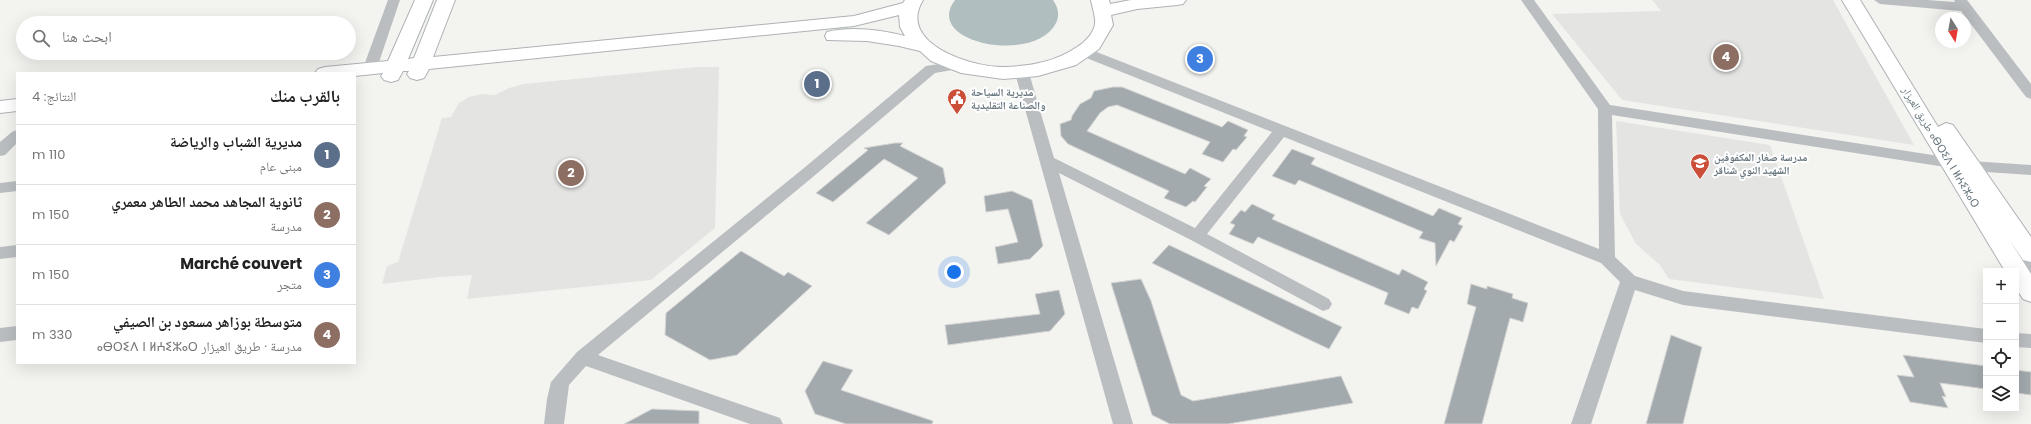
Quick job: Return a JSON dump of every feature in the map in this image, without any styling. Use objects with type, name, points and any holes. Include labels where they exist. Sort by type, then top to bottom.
[{"type":"main road","points":[[393,72],[424,0]]},
{"type":"main road","points":[[418,70],[446,0]]},
{"type":"main road","points":[[912,3],[908,18],[911,32],[920,46],[935,57],[953,66],[983,72],[1022,74],[1046,69],[1067,62],[1084,52],[1094,43],[1101,32],[1104,22],[1102,5],[1137,4],[1177,0]]},
{"type":"main road","name":"طريق العيزار ⴰⴱⵔⵉⴷ ⵏ ⵍⵄⵉⵣⴰⵔ","points":[[1851,0],[1949,162],[2025,262]]},
{"type":"main road","name":"طريق العيزار ⴰⴱⵔⵉⴷ ⵏ ⵍⵄⵉⵣⴰⵔ","points":[[1867,0],[1957,149],[1971,166],[2025,262],[2031,293]]},
{"type":"main road","points":[[418,70],[861,19],[912,3]]},
{"type":"main road","points":[[356,83],[393,72],[602,57],[848,35],[881,36],[920,46]]},
{"type":"main road","points":[[334,72],[370,68],[393,72]]},
{"type":"main road","points":[[0,107],[16,105]]},
{"type":"main road","points":[[0,120],[16,119]]},
{"type":"street","points":[[370,68],[394,0]]},
{"type":"street","points":[[1527,0],[1605,109],[1607,259]]},
{"type":"street","points":[[1880,0],[1962,4],[2030,91]]},
{"type":"street","points":[[1084,52],[1607,259],[1629,281],[1665,294],[1683,298],[1983,336]]},
{"type":"street","points":[[554,424],[556,399],[560,382],[583,357],[809,172],[931,69],[953,66]]},
{"type":"street","points":[[1022,74],[1049,162],[1123,424]]},
{"type":"street","points":[[1605,109],[1971,166],[2031,170]]},
{"type":"street","points":[[1197,236],[1282,130]]},
{"type":"street","points":[[0,151],[16,135]]},
{"type":"street","points":[[1049,162],[1197,236],[1323,304]]},
{"type":"street","points":[[0,188],[16,186]]},
{"type":"street","points":[[0,253],[16,251]]},
{"type":"street","points":[[1581,424],[1629,281]]},
{"type":"street","points":[[0,335],[16,333]]},
{"type":"street","points":[[2019,340],[2031,342]]},
{"type":"street","points":[[583,357],[773,424]]},
{"type":"shaded area","points":[[955,0],[1053,0],[1058,11],[1056,23],[1044,36],[1027,43],[1006,46],[985,43],[967,37],[954,28],[949,15]]},
{"type":"shaded area","points":[[1652,0],[1833,0],[1914,145],[1622,100],[1552,14],[1661,11]]},
{"type":"shaded area","points":[[697,67],[719,67],[715,228],[651,280],[467,299],[472,275],[382,284],[387,266],[398,262],[442,118],[451,117],[459,103],[469,97],[482,94],[495,95],[509,88],[524,84]]},
{"type":"shaded area","name":"مدرسة صغار المكفوفين الشهيد النوي شناقر","points":[[1616,121],[1770,145],[1824,299],[1669,279],[1660,265],[1636,244],[1620,214]]},
{"type":"building","points":[[1113,87],[1122,87],[1222,127],[1228,121],[1248,130],[1244,136],[1247,137],[1236,150],[1233,149],[1223,162],[1202,154],[1210,142],[1117,105],[1108,107],[1100,113],[1087,131],[1185,174],[1190,168],[1211,179],[1204,186],[1207,187],[1195,202],[1193,201],[1186,207],[1164,198],[1169,191],[1068,144],[1061,136],[1060,124],[1071,120],[1080,104],[1091,98],[1094,91]]},
{"type":"building","points":[[903,143],[900,146],[943,168],[946,183],[889,235],[866,223],[918,178],[884,159],[833,202],[816,193],[868,150],[864,148]]},
{"type":"building","points":[[1292,149],[1315,158],[1311,164],[1433,216],[1439,208],[1462,218],[1458,224],[1463,226],[1454,242],[1450,240],[1436,266],[1435,243],[1419,238],[1423,232],[1299,180],[1295,185],[1272,176]]},
{"type":"building","points":[[1012,191],[1032,200],[1043,246],[1030,259],[998,264],[995,247],[1018,242],[1008,209],[986,212],[984,196]]},
{"type":"building","points":[[1252,204],[1275,215],[1272,219],[1399,275],[1402,269],[1428,282],[1424,289],[1427,291],[1418,309],[1412,307],[1409,314],[1384,304],[1388,293],[1258,237],[1253,244],[1229,234],[1235,225],[1230,223],[1241,210],[1245,212]]},
{"type":"building","points":[[1169,245],[1342,327],[1329,349],[1295,333],[1152,263]]},
{"type":"building","points":[[741,251],[784,276],[788,272],[812,286],[737,355],[710,360],[665,335],[666,313]]},
{"type":"building","points":[[1141,279],[1151,301],[1181,395],[1193,401],[1341,376],[1353,403],[1228,424],[1170,424],[1152,415],[1111,283]]},
{"type":"building","points":[[1471,284],[1487,289],[1487,286],[1513,294],[1512,298],[1528,303],[1523,322],[1510,318],[1482,424],[1444,424],[1476,307],[1467,304]]},
{"type":"building","points":[[1059,290],[1065,314],[1050,331],[948,345],[945,325],[1040,314],[1035,294]]},
{"type":"building","points":[[1671,335],[1702,347],[1683,424],[1646,424]]},
{"type":"building","points":[[1903,355],[1983,366],[1983,389],[1940,383],[1946,397],[1942,396],[1948,408],[1910,402],[1897,375],[1914,377]]},
{"type":"building","points":[[823,361],[853,370],[841,390],[933,421],[932,424],[846,424],[815,414],[805,391]]},
{"type":"building","points":[[2019,370],[2031,372],[2031,395],[2019,393]]},
{"type":"building","points":[[652,409],[699,411],[699,424],[624,424]]},
{"type":"place","name":"متوسطة بوزاهر مسعود بن الصيفي","points":[[1726,57]]},
{"type":"place","name":"Marché couvert","points":[[1200,59]]},
{"type":"place","name":"مديرية الشباب والرياضة","points":[[817,84]]},
{"type":"place","name":"مديرية السياحة والصناعة التقليدية","points":[[957,115]]},
{"type":"place","name":"ثانوية المجاهد محمد الطاهر معمري","points":[[571,173]]},
{"type":"place","name":"مدرسة صغار المكفوفين الشهيد النوي شناقر","points":[[1700,180]]}]
